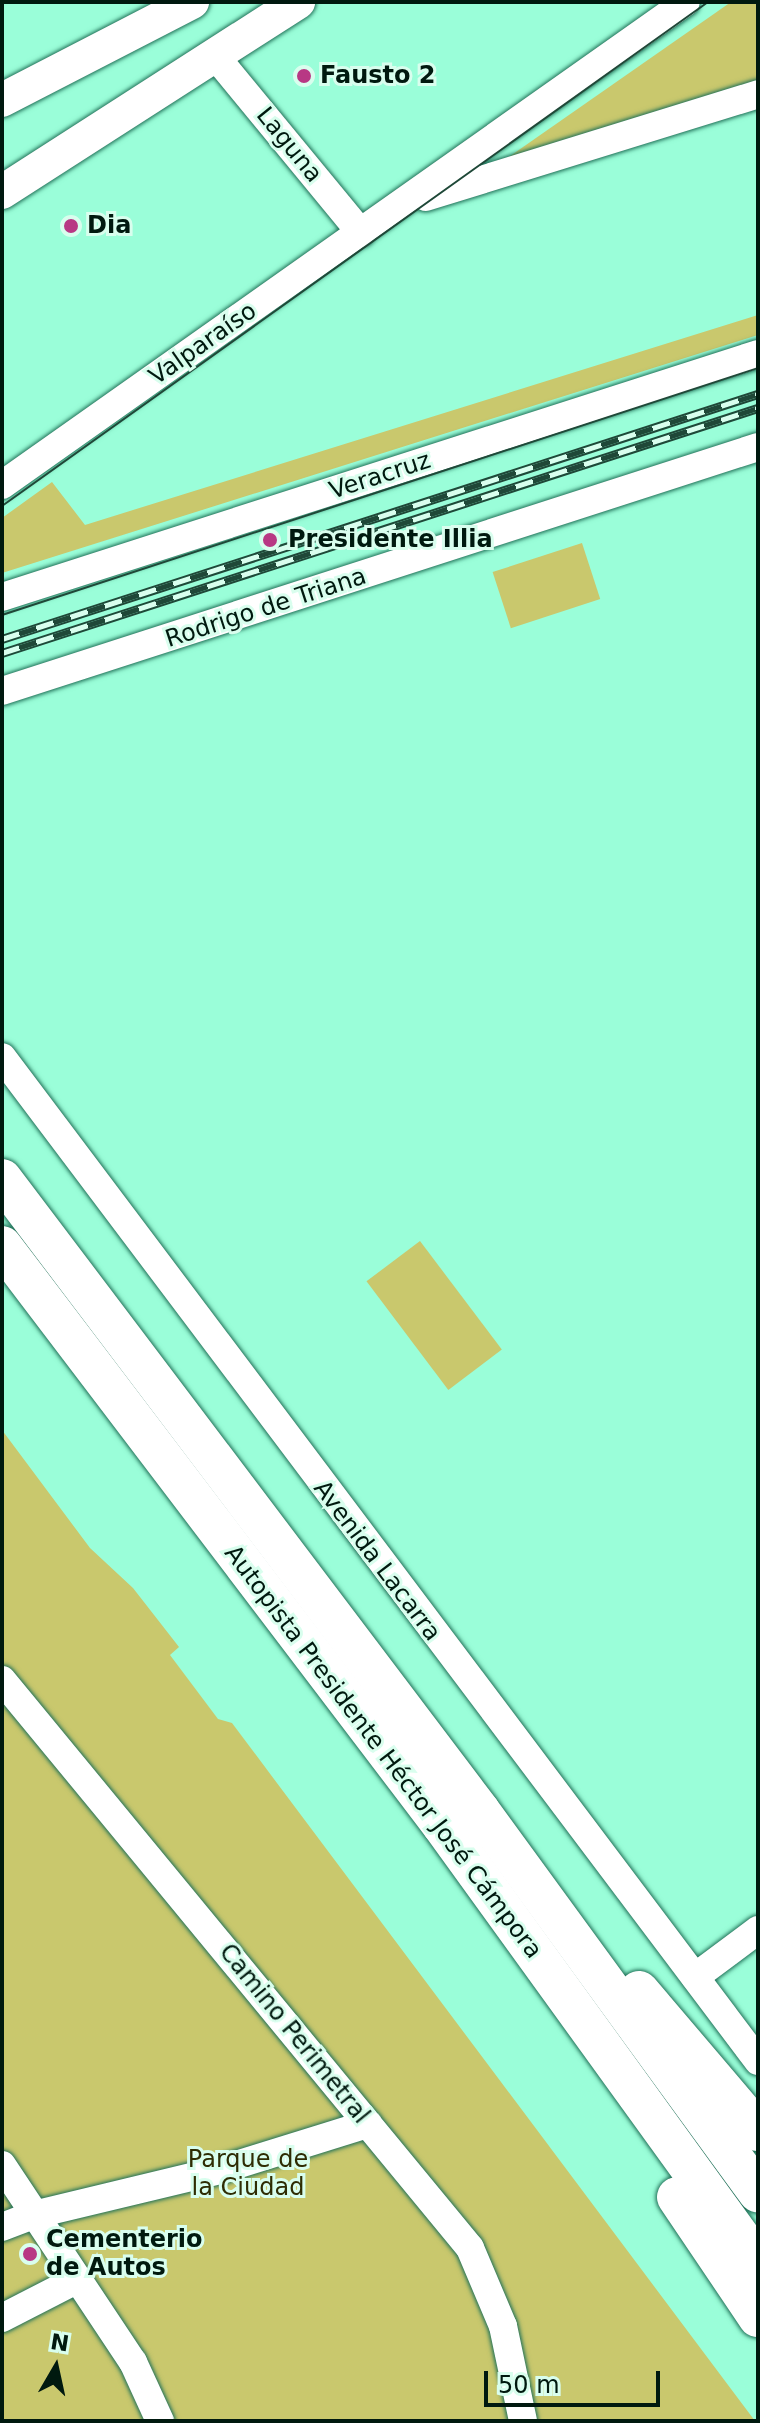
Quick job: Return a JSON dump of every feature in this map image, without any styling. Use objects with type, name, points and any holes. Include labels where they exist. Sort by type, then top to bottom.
[{"type":"highway","name":"Autopista Presidente Héctor José Cámpora","points":[[2,1179],[480,1811],[758,2192]]},
{"type":"highway","name":"Autopista Presidente Héctor José Cámpora","points":[[2,1246],[442,1825],[758,2262]]},
{"type":"highway","points":[[480,1811],[758,2131]]},
{"type":"highway","points":[[442,1825],[515,1957],[758,2317]]},
{"type":"main road","points":[[6,100],[192,2]]},
{"type":"main road","points":[[2,192],[298,2]]},
{"type":"street","name":"Valparaíso","points":[[2,485],[686,2]]},
{"type":"street","name":"Laguna","points":[[216,57],[361,233]]},
{"type":"street","name":"Valparaíso","points":[[405,202],[758,94]]},
{"type":"street","name":"Veracruz","points":[[2,597],[758,354]]},
{"type":"street","name":"Rodrigo de Triana","points":[[2,691],[758,447]]},
{"type":"street","name":"Avenida Lacarra","points":[[2,1057],[758,2061]]},
{"type":"street","name":"Camino Perimetral","points":[[2,1680],[470,2248],[503,2326],[523,2421]]},
{"type":"street","points":[[695,1977],[758,1930]]},
{"type":"street","points":[[2,2227],[33,2215],[220,2170],[368,2124]]},
{"type":"street","points":[[2,2165],[74,2281],[133,2362],[154,2420]]},
{"type":"street","points":[[2,2318],[74,2281]]},
{"type":"green space","points":[[731,2],[758,2],[758,80],[493,168]]},
{"type":"green space","points":[[758,315],[758,335],[2,573],[2,518],[52,482],[85,525]]},
{"type":"green space","points":[[582,543],[600,599],[511,628],[493,572]]},
{"type":"green space","points":[[420,1241],[502,1350],[448,1390],[366,1281]]},
{"type":"green space","name":"Parque de la Ciudad","points":[[2,1430],[90,1548],[133,1588],[179,1647],[170,1655],[218,1719],[232,1723],[755,2421],[2,2421]]},
{"type":"tram line","points":[[2,506],[708,2]]},
{"type":"tram line","points":[[2,615],[758,368]]},
{"type":"railway","points":[[2,639],[758,394]]},
{"type":"railway","points":[[2,653],[758,408]]},
{"type":"place","name":"Fausto 2","points":[[304,76]]},
{"type":"place","name":"Dia","points":[[71,226]]},
{"type":"place","name":"Presidente Illia","points":[[270,540]]},
{"type":"place","name":"Cementerio de Autos","points":[[30,2254]]}]
